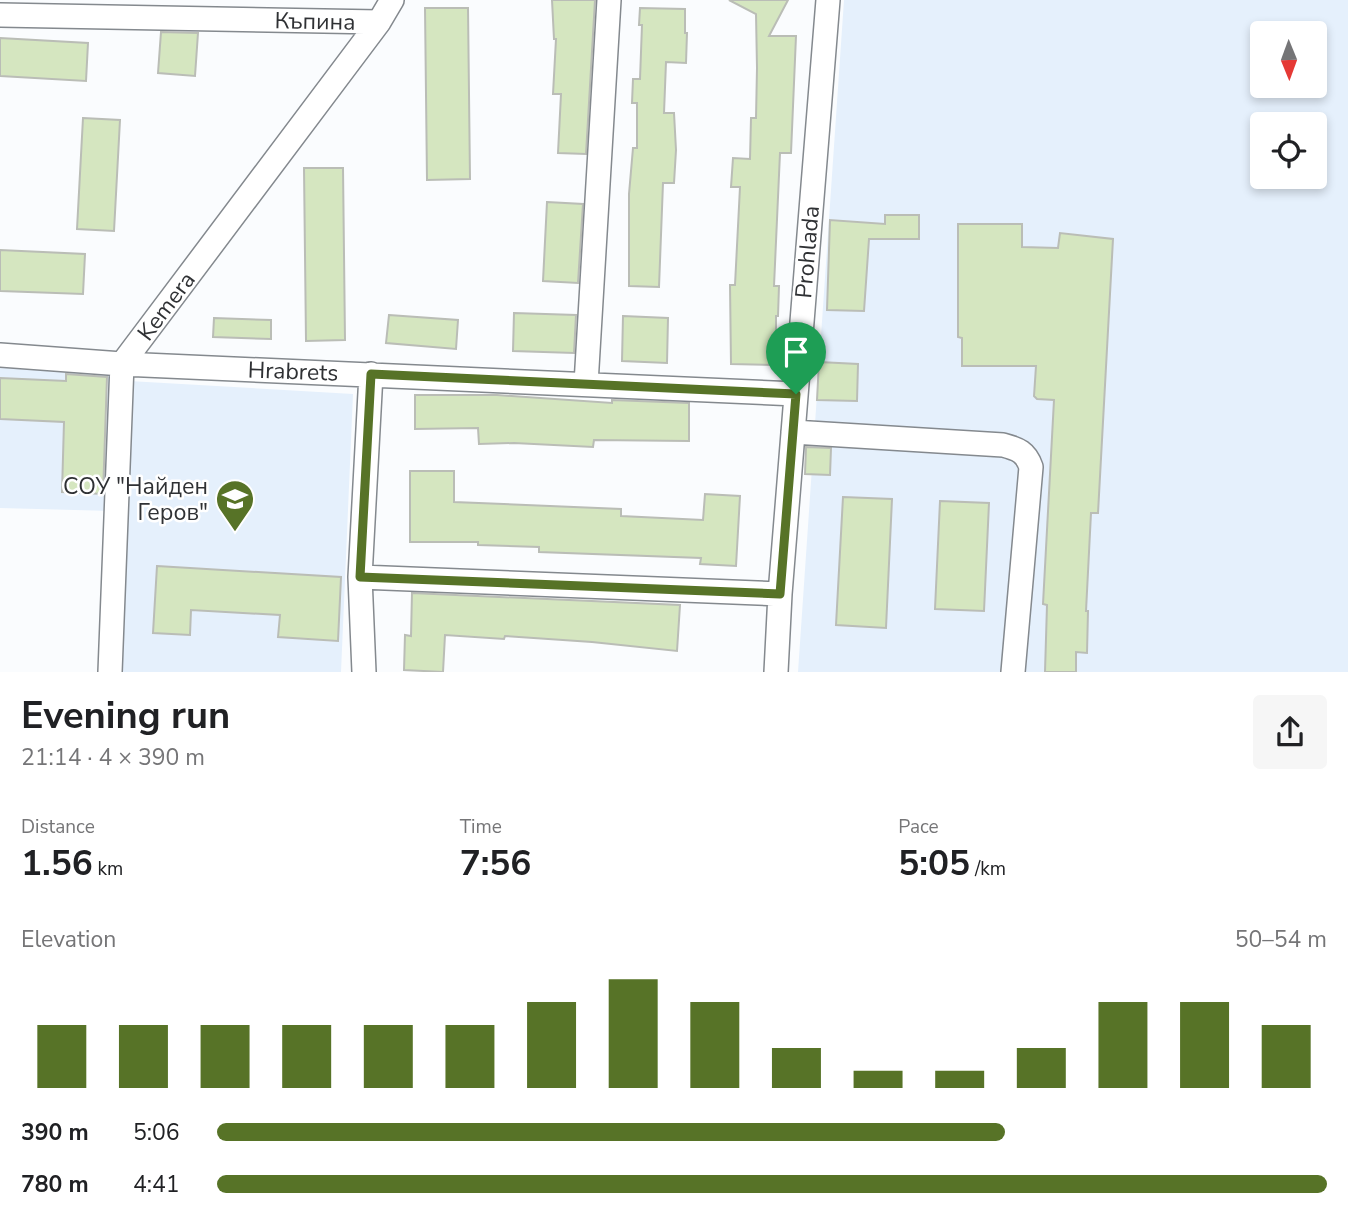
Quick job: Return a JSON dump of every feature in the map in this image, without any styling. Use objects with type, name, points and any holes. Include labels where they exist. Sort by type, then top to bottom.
[{"type":"street","name":"Kemera","points":[[110,672],[122,364],[379,22],[392,0]]},
{"type":"street","points":[[586,384],[609,0]]},
{"type":"street","name":"Prohlada","points":[[776,672],[828,0]]},
{"type":"street","name":"Къпина","points":[[0,15],[379,22]]},
{"type":"street","name":"Hrabrets","points":[[0,355],[122,364],[796,394]]},
{"type":"street","points":[[364,672],[360,577],[371,374]]},
{"type":"street","points":[[793,432],[1003,445],[1019,450],[1028,457],[1031,467],[1013,672]]},
{"type":"street","points":[[360,577],[780,594]]},
{"type":"shaded area","points":[[844,0],[1348,0],[1348,672],[798,672]]},
{"type":"shaded area","points":[[0,359],[118,367],[112,511],[0,508]]},
{"type":"shaded area","name":"СОУ \"Найден Геров\"","points":[[129,381],[353,394],[341,672],[119,672]]},
{"type":"building","points":[[552,0],[595,0],[586,154],[558,153],[561,94],[553,94],[556,39]]},
{"type":"building","points":[[729,0],[788,0],[769,36],[796,36],[791,153],[780,153],[774,286],[779,286],[776,365],[731,364],[730,285],[735,285],[740,187],[731,187],[733,158],[750,159],[751,118],[756,118],[757,68],[756,14]]},
{"type":"building","points":[[425,8],[468,8],[470,179],[427,180]]},
{"type":"building","points":[[640,8],[685,9],[687,33],[686,63],[666,62],[664,113],[674,113],[676,150],[674,183],[663,183],[659,287],[629,286],[629,194],[633,148],[637,148],[637,103],[632,103],[633,79],[640,79]]},
{"type":"building","points":[[161,32],[198,33],[195,76],[158,73]]},
{"type":"building","points":[[0,38],[88,43],[86,81],[0,76]]},
{"type":"building","points":[[83,118],[120,120],[114,231],[77,229]]},
{"type":"building","points":[[304,168],[343,168],[345,340],[306,341]]},
{"type":"building","points":[[547,202],[583,204],[578,283],[543,281]]},
{"type":"building","points":[[885,215],[919,215],[919,239],[869,239],[864,311],[827,310],[830,220],[885,224]]},
{"type":"building","points":[[958,224],[1022,224],[1022,247],[1058,248],[1060,233],[1113,239],[1098,513],[1091,513],[1086,611],[1087,653],[1076,652],[1076,672],[1045,672],[1047,605],[1043,604],[1054,400],[1037,399],[1034,396],[1036,366],[962,366],[962,338],[958,337]]},
{"type":"building","points":[[0,250],[85,254],[83,294],[0,291]]},
{"type":"building","points":[[514,313],[576,315],[574,353],[513,351]]},
{"type":"building","points":[[389,315],[458,320],[456,349],[386,343]]},
{"type":"building","points":[[623,316],[668,318],[667,363],[622,361]]},
{"type":"building","points":[[214,318],[271,320],[271,339],[213,337]]},
{"type":"building","points":[[819,362],[858,364],[857,401],[817,400]]},
{"type":"building","points":[[66,374],[107,377],[103,494],[62,492],[64,422],[0,419],[0,378],[66,381]]},
{"type":"building","points":[[415,395],[497,395],[612,403],[612,400],[689,403],[689,441],[594,440],[593,447],[479,444],[478,428],[415,429]]},
{"type":"building","points":[[806,447],[831,448],[830,475],[805,474]]},
{"type":"building","points":[[410,471],[454,471],[454,502],[621,509],[621,516],[703,520],[705,494],[740,496],[736,566],[700,564],[701,558],[539,552],[539,547],[478,545],[478,542],[410,542]]},
{"type":"building","points":[[843,497],[892,499],[886,628],[836,625]]},
{"type":"building","points":[[940,501],[989,503],[984,611],[935,609]]},
{"type":"building","points":[[157,566],[341,577],[338,641],[278,637],[280,615],[191,610],[190,635],[153,633]]},
{"type":"building","points":[[412,593],[680,605],[677,651],[505,636],[504,639],[445,635],[443,672],[404,670],[405,635],[411,636]]},
{"type":"place","name":"СОУ \"Найден Геров\"","points":[[235,533]]},
{"type":"route","points":[[371,374],[796,394],[780,594],[360,577],[371,374]]}]
